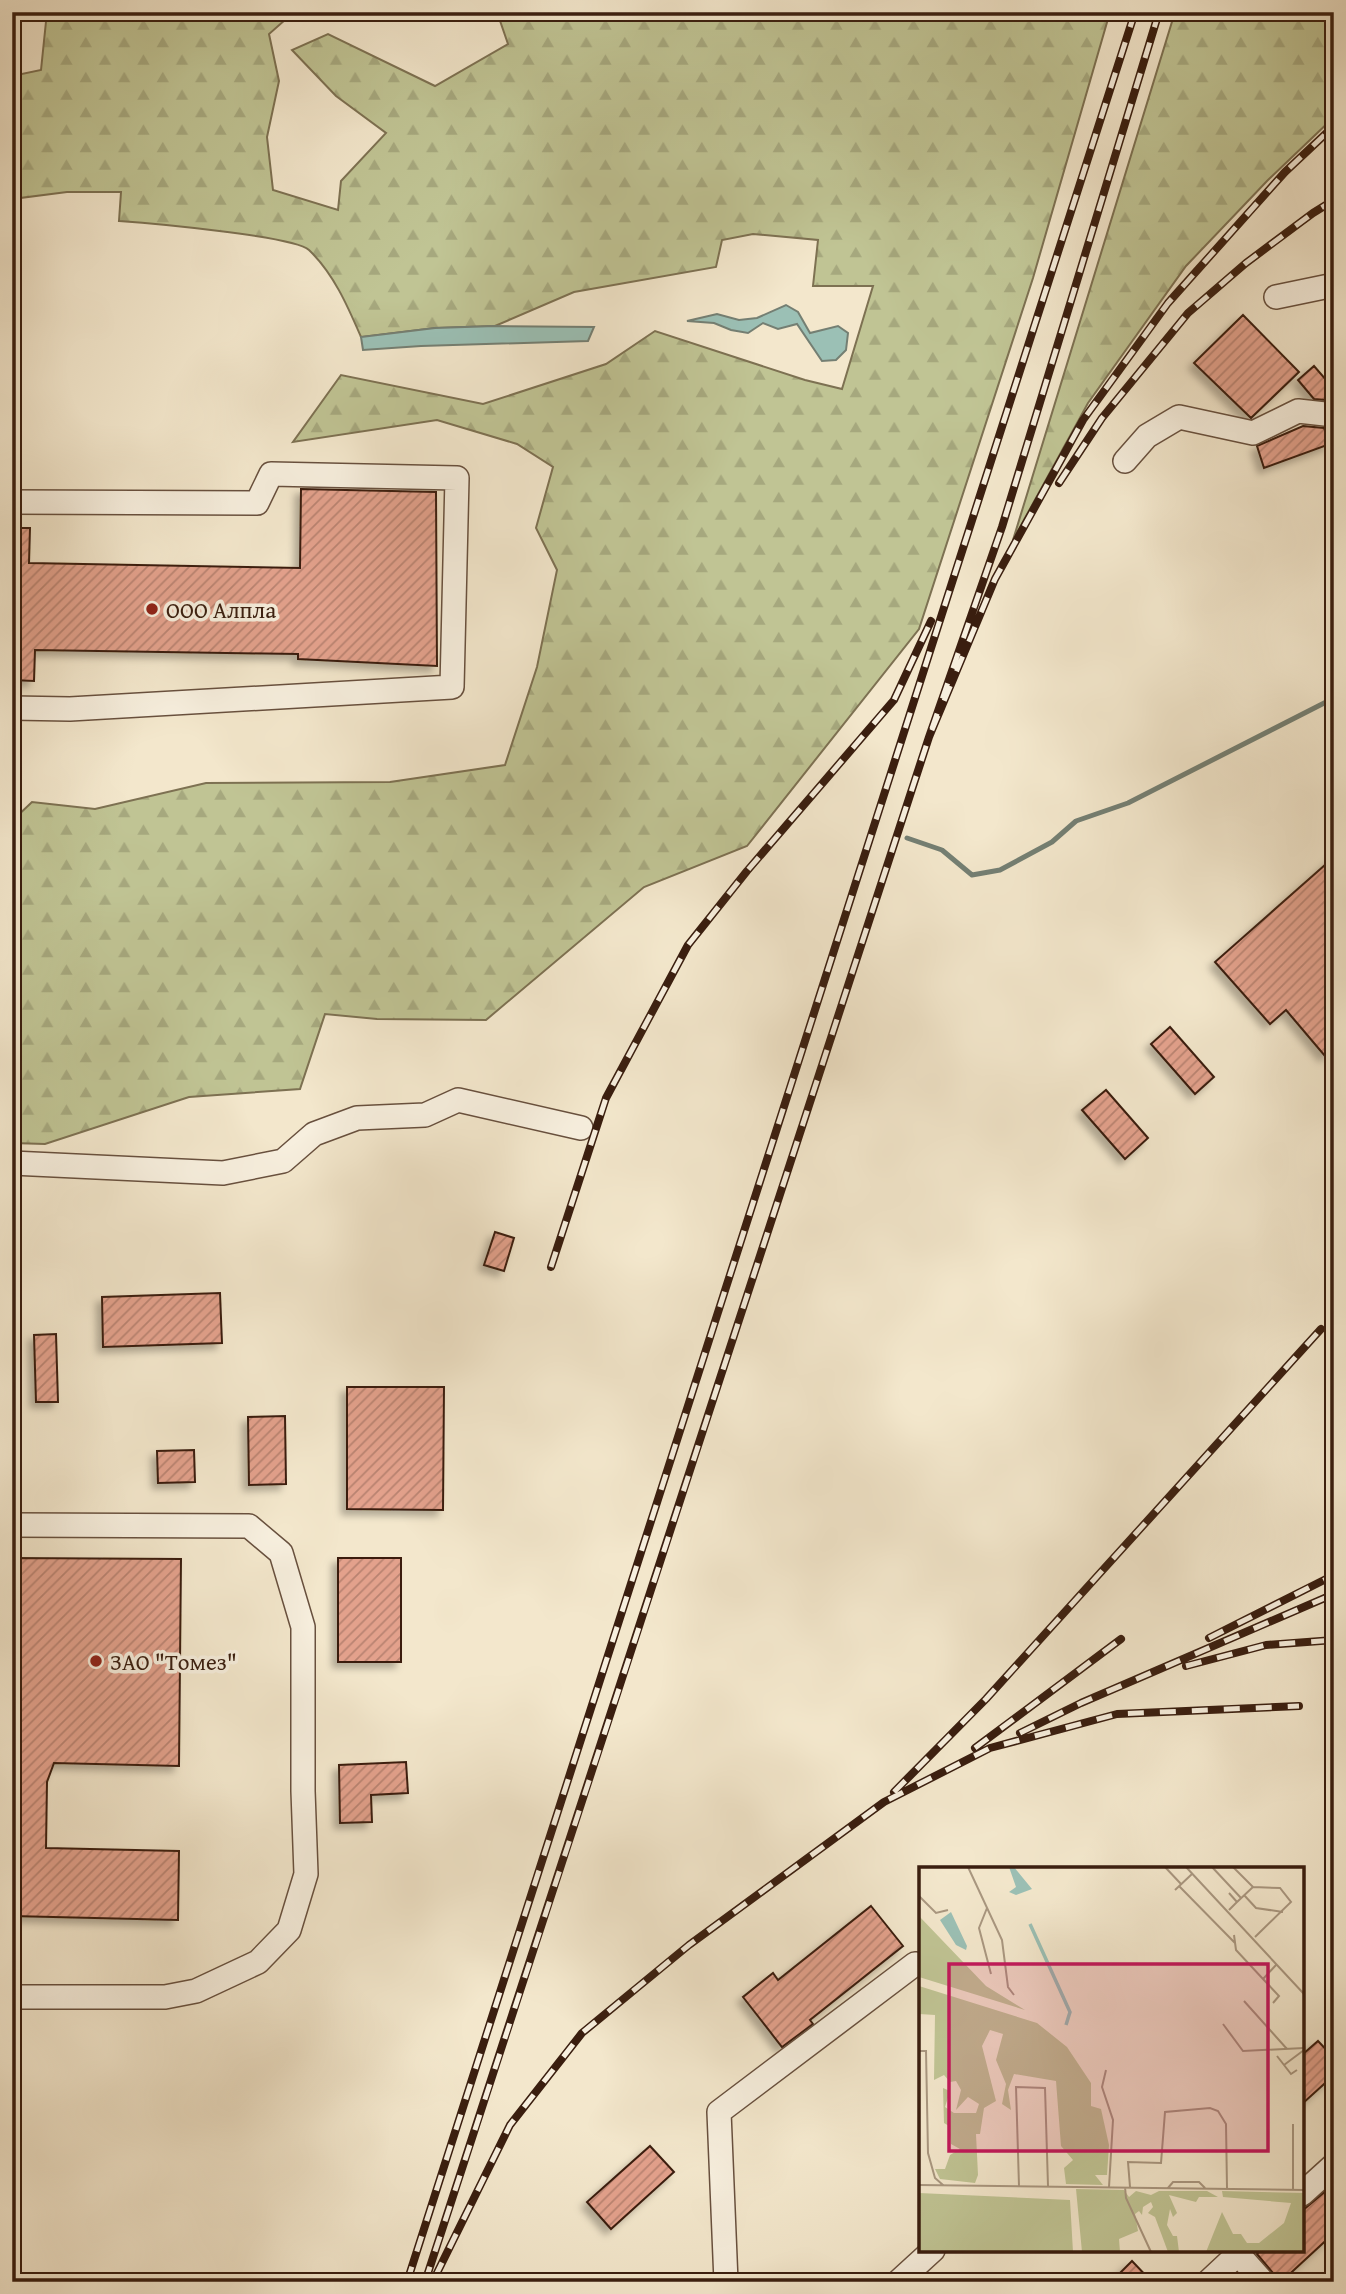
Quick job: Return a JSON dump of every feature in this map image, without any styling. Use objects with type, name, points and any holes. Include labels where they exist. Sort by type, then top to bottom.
[{"type":"lane","points":[[1276,297],[1334,285]]},
{"type":"lane","points":[[1125,461],[1147,436],[1179,417],[1253,433],[1298,411],[1334,415]]},
{"type":"lane","points":[[12,502],[257,503],[271,474],[457,478],[452,687],[70,709],[12,708]]},
{"type":"lane","points":[[12,1163],[223,1173],[283,1161],[314,1134],[357,1118],[425,1115],[458,1100],[581,1128]]},
{"type":"lane","points":[[12,1525],[249,1526],[281,1553],[303,1627],[306,1874],[289,1930],[258,1962],[196,1991],[164,1997],[12,1997]]},
{"type":"lane","points":[[726,2282],[719,2112],[915,1964]]},
{"type":"lane","points":[[1304,2192],[1334,2165]]},
{"type":"lane","points":[[898,2282],[931,2252]]},
{"type":"lane","points":[[1208,2282],[1239,2252],[1264,2282]]},
{"type":"green space","points":[[47,12],[294,12],[269,34],[279,81],[267,137],[273,190],[338,210],[341,181],[386,133],[336,96],[292,50],[328,34],[435,86],[508,44],[497,12],[1110,12],[1033,278],[919,629],[747,846],[644,887],[486,1020],[377,1019],[325,1014],[300,1089],[189,1097],[45,1144],[12,1143],[12,821],[32,802],[95,809],[206,783],[390,782],[505,765],[537,667],[557,570],[536,528],[553,467],[517,444],[437,420],[293,442],[341,375],[483,404],[606,364],[655,331],[805,380],[842,389],[873,286],[813,286],[818,240],[753,234],[722,240],[716,267],[574,292],[495,326],[435,328],[361,337],[333,280],[309,250],[298,245],[219,231],[119,221],[121,192],[67,192],[12,199],[12,76],[41,70]]},
{"type":"green space","points":[[1175,12],[1334,12],[1334,117],[1267,181],[1186,266],[1088,403],[1013,540]]},
{"type":"water","points":[[786,305],[798,312],[810,333],[838,326],[848,333],[846,350],[836,360],[822,361],[797,324],[778,329],[763,323],[748,333],[714,323],[687,321],[717,314],[739,320],[757,318]]},
{"type":"water","points":[[594,327],[588,341],[363,350],[361,337],[435,328]]},
{"type":"building","points":[[1243,315],[1299,372],[1251,418],[1194,363]]},
{"type":"building","points":[[1314,366],[1334,389],[1334,393],[1326,400],[1314,399],[1298,380]]},
{"type":"building","points":[[1303,426],[1324,428],[1330,444],[1264,468],[1257,446]]},
{"type":"building","points":[[301,489],[436,492],[437,666],[298,659],[298,654],[35,650],[34,681],[12,680],[12,528],[30,528],[29,563],[300,568]]},
{"type":"building","points":[[1334,857],[1334,1048],[1325,1056],[1286,1010],[1270,1024],[1215,962]]},
{"type":"building","points":[[1170,1027],[1214,1077],[1195,1094],[1151,1044]]},
{"type":"building","points":[[1106,1090],[1148,1138],[1125,1159],[1082,1110]]},
{"type":"building","points":[[495,1232],[514,1238],[504,1271],[484,1265]]},
{"type":"building","points":[[220,1293],[222,1343],[103,1347],[102,1297]]},
{"type":"building","points":[[56,1334],[58,1402],[36,1402],[34,1335]]},
{"type":"building","points":[[347,1387],[444,1387],[443,1510],[347,1509]]},
{"type":"building","points":[[285,1416],[286,1484],[249,1485],[248,1417]]},
{"type":"building","points":[[194,1450],[195,1482],[158,1483],[157,1451]]},
{"type":"building","name":"ЗАО \"Томез\"","points":[[12,1558],[181,1559],[179,1766],[54,1763],[47,1782],[46,1848],[179,1851],[178,1920],[12,1916]]},
{"type":"building","points":[[338,1558],[401,1558],[401,1662],[338,1662]]},
{"type":"building","points":[[406,1762],[408,1793],[371,1795],[372,1822],[340,1823],[339,1765]]},
{"type":"building","points":[[871,1906],[903,1946],[810,2020],[813,2024],[782,2047],[743,1997],[773,1973],[778,1980]]},
{"type":"building","points":[[1318,2041],[1334,2058],[1334,2075],[1304,2102],[1304,2053]]},
{"type":"building","points":[[650,2146],[674,2172],[611,2229],[587,2202]]},
{"type":"building","points":[[1334,2184],[1334,2233],[1281,2282],[1277,2282],[1257,2254],[1304,2252],[1304,2209]]},
{"type":"building","points":[[1132,2261],[1152,2282],[1111,2282]]},
{"type":"waterway","points":[[907,838],[942,850],[972,875],[1000,870],[1052,842],[1076,821],[1128,803],[1334,698]]},
{"type":"railway","points":[[407,2282],[1135,12]]},
{"type":"railway","points":[[1159,12],[1002,527],[929,737],[995,579],[1083,420],[1168,303],[1285,172],[1334,126]]},
{"type":"railway","points":[[1059,483],[1102,418],[1188,313],[1246,263],[1334,200]]},
{"type":"railway","points":[[551,1267],[606,1098],[688,945],[747,871],[894,700],[931,621]]},
{"type":"railway","points":[[425,2282],[929,737]]},
{"type":"railway","points":[[894,1792],[986,1699],[1321,1329]]},
{"type":"railway","points":[[1209,1638],[1334,1575]]},
{"type":"railway","points":[[1020,1733],[1081,1703],[1334,1594]]},
{"type":"railway","points":[[975,1748],[1121,1639]]},
{"type":"railway","points":[[1186,1666],[1266,1645],[1334,1640]]},
{"type":"railway","points":[[435,2277],[510,2125],[582,2033],[689,1945],[884,1802],[990,1748],[1117,1714],[1299,1706]]},
{"type":"place","name":"ООО Алпла","points":[[152,609]]},
{"type":"place","name":"ЗАО \"Томез\"","points":[[96,1661]]}]
